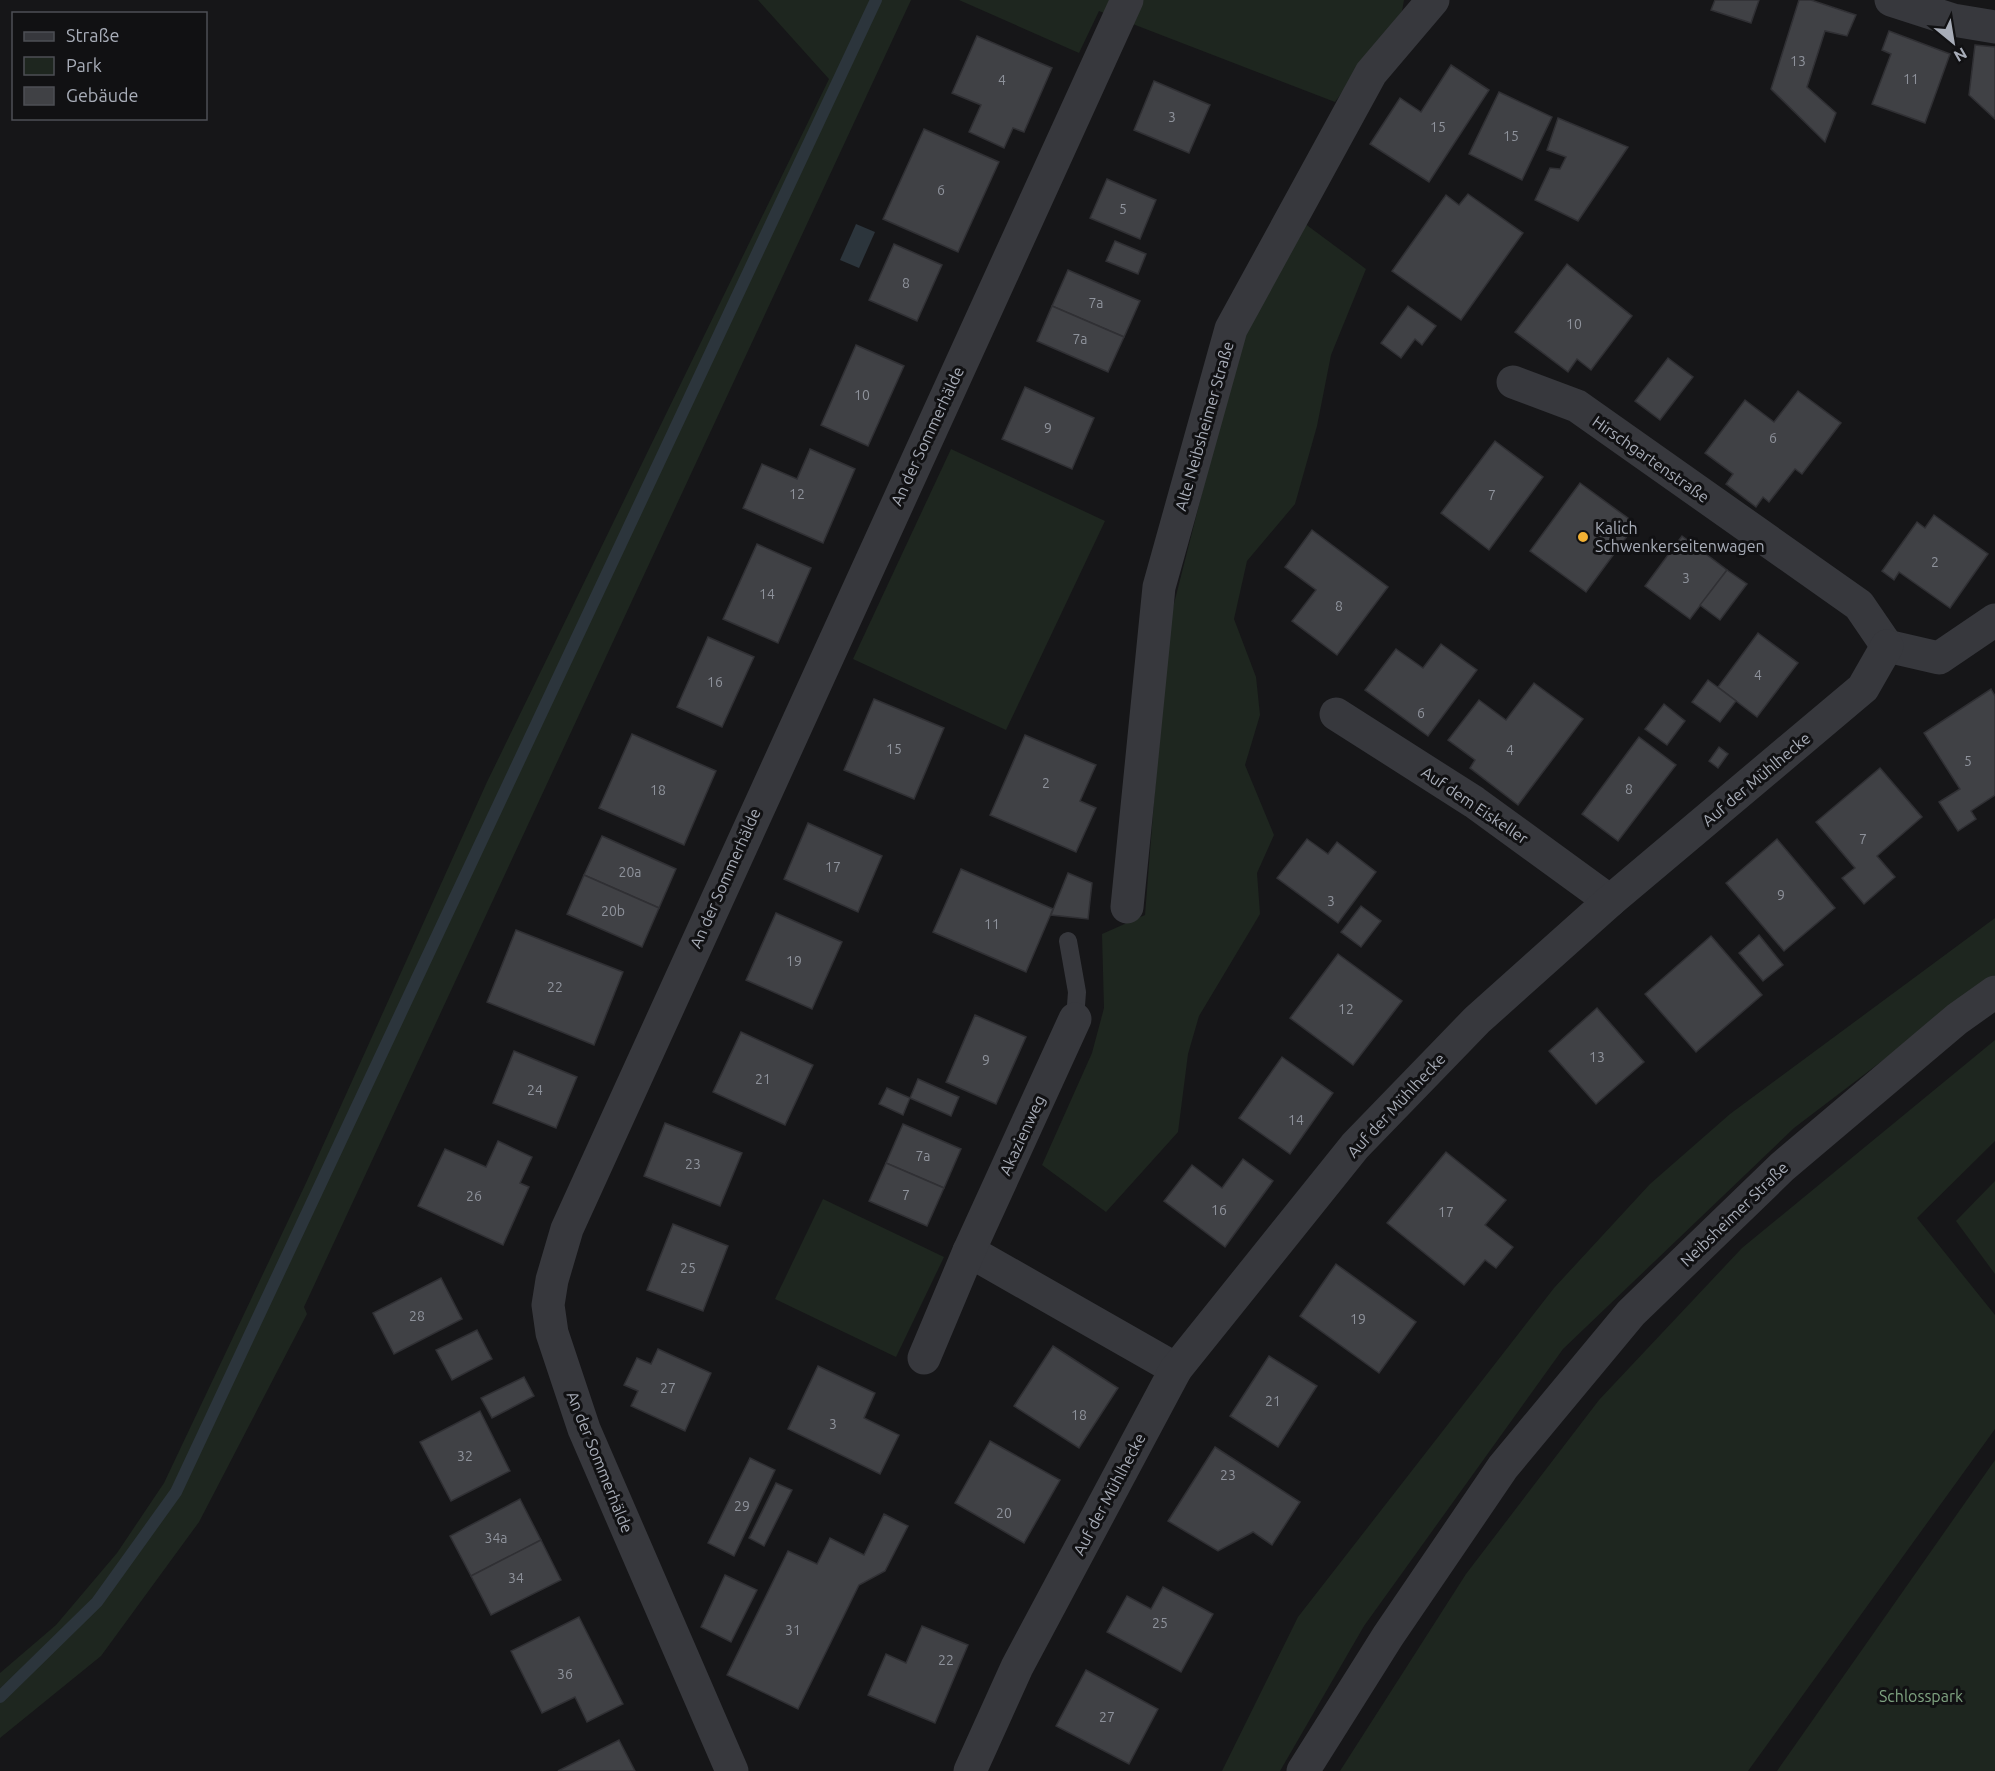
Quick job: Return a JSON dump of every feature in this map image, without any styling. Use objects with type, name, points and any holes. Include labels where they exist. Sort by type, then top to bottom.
[{"type":"street","name":"An der Sommerhälde","points":[[732,1771],[584,1429],[552,1333],[548,1305],[552,1280],[567,1229],[576,1208],[1127,0]]},
{"type":"street","name":"Alte Neibsheimer Straße","points":[[1127,907],[1159,587],[1231,329],[1371,73],[1433,0]]},
{"type":"street","points":[[1892,0],[1953,20],[1995,27]]},
{"type":"street","name":"Hirschgartenstraße","points":[[1513,382],[1577,406],[1859,605],[1887,646]]},
{"type":"street","points":[[1887,646],[1939,658],[1995,620]]},
{"type":"street","name":"Auf der Mühlhecke","points":[[970,1771],[1017,1667],[1176,1369],[1355,1146],[1477,1020],[1610,902],[1863,688],[1887,646]]},
{"type":"street","name":"Auf dem Eiskeller","points":[[1336,714],[1474,802],[1610,902]]},
{"type":"street","name":"Neibsheimer Straße","points":[[1303,1771],[1388,1636],[1503,1467],[1631,1313],[1782,1167],[1957,1019],[1995,992]]},
{"type":"street","name":"Akazienweg","points":[[924,1358],[969,1251],[1076,1019]]},
{"type":"street","points":[[969,1251],[1176,1369]]},
{"type":"lane","points":[[1068,941],[1077,992],[1076,1019]]},
{"type":"green space","points":[[758,0],[911,0],[304,1307],[307,1314],[199,1522],[101,1656],[0,1738],[0,1673],[56,1625],[117,1553],[164,1483],[306,1183],[487,782],[829,79]]},
{"type":"green space","points":[[959,0],[1404,0],[1402,11],[1335,102],[1099,11],[1079,53]]},
{"type":"green space","points":[[1304,223],[1366,269],[1331,355],[1317,426],[1295,504],[1247,561],[1234,619],[1256,677],[1260,715],[1245,765],[1274,835],[1257,873],[1260,914],[1199,1016],[1188,1054],[1178,1132],[1106,1212],[1042,1165],[1092,1053],[1104,1008],[1102,934],[1145,915],[1157,763],[1161,655],[1239,347]]},
{"type":"green space","points":[[951,449],[1105,521],[1006,730],[853,659]]},
{"type":"green space","points":[[1995,918],[1995,975],[1794,1128],[1563,1349],[1364,1626],[1280,1771],[1222,1771],[1298,1617],[1554,1288],[1650,1184],[1730,1114]]},
{"type":"green space","points":[[1995,1040],[1995,1141],[1917,1218],[1995,1315],[1995,1429],[1748,1771],[1340,1771],[1466,1574],[1599,1400],[1742,1248]]},
{"type":"green space","points":[[1995,1181],[1995,1274],[1956,1221]]},
{"type":"green space","points":[[823,1199],[944,1257],[896,1357],[775,1299]]},
{"type":"green space","name":"Schlosspark","points":[[1995,1460],[1995,1771],[1777,1771]]},
{"type":"shaded area","points":[[856,224],[875,232],[859,268],[840,260]]},
{"type":"building","points":[[1715,0],[1759,0],[1751,23],[1711,10]]},
{"type":"building","points":[[1799,0],[1811,0],[1856,15],[1847,36],[1825,31],[1807,87],[1836,113],[1825,142],[1771,89]]},
{"type":"building","points":[[1889,31],[1950,54],[1925,123],[1872,104],[1891,54],[1882,50]]},
{"type":"building","points":[[977,36],[1052,68],[1024,132],[1013,128],[1004,148],[969,132],[981,105],[952,93]]},
{"type":"building","points":[[1975,45],[1995,47],[1995,119],[1969,95]]},
{"type":"building","points":[[1451,65],[1489,90],[1429,182],[1370,144],[1400,98],[1421,112]]},
{"type":"building","points":[[1154,81],[1210,105],[1189,153],[1134,130]]},
{"type":"building","points":[[1499,92],[1552,117],[1522,180],[1469,154]]},
{"type":"building","points":[[1558,118],[1628,147],[1578,221],[1535,200],[1550,168],[1560,169],[1566,157],[1547,150]]},
{"type":"building","points":[[924,129],[999,162],[958,252],[883,219]]},
{"type":"building","points":[[1107,179],[1156,200],[1140,239],[1090,218]]},
{"type":"building","points":[[1468,194],[1523,233],[1461,320],[1392,271],[1446,195],[1459,205]]},
{"type":"building","points":[[1115,241],[1146,254],[1138,274],[1106,261]]},
{"type":"building","points":[[894,244],[942,265],[917,321],[869,300]]},
{"type":"building","points":[[1567,264],[1632,316],[1591,370],[1577,359],[1568,372],[1515,332]]},
{"type":"building","points":[[1068,270],[1140,301],[1124,337],[1052,306]]},
{"type":"building","points":[[1052,306],[1124,337],[1108,372],[1037,341]]},
{"type":"building","points":[[1408,306],[1436,326],[1422,345],[1415,339],[1401,358],[1381,343]]},
{"type":"building","points":[[856,345],[904,366],[868,446],[821,425]]},
{"type":"building","points":[[1668,358],[1693,377],[1660,420],[1635,401]]},
{"type":"building","points":[[1025,387],[1094,418],[1072,469],[1002,439]]},
{"type":"building","points":[[1798,391],[1841,423],[1802,474],[1795,469],[1769,502],[1763,497],[1756,507],[1726,484],[1733,474],[1705,453],[1745,400],[1774,422]]},
{"type":"building","points":[[1495,441],[1543,477],[1489,550],[1441,513]]},
{"type":"building","points":[[810,449],[855,469],[823,543],[743,508],[762,464],[797,479]]},
{"type":"building","name":"Kalich Schwenkerseitenwagen","points":[[1580,483],[1636,524],[1586,592],[1530,551]]},
{"type":"building","points":[[1934,515],[1988,554],[1950,608],[1899,572],[1894,580],[1882,571],[1917,522],[1925,528]]},
{"type":"building","points":[[1312,530],[1388,587],[1337,655],[1292,621],[1316,590],[1285,567]]},
{"type":"building","points":[[1682,536],[1727,570],[1690,619],[1645,586]]},
{"type":"building","points":[[757,544],[811,568],[778,643],[723,619]]},
{"type":"building","points":[[1727,570],[1747,584],[1720,620],[1700,605]]},
{"type":"building","points":[[1758,633],[1798,663],[1757,717],[1718,687]]},
{"type":"building","points":[[708,637],[754,657],[722,727],[677,707]]},
{"type":"building","points":[[1441,644],[1477,670],[1428,736],[1365,690],[1396,649],[1423,668]]},
{"type":"building","points":[[1708,680],[1736,701],[1720,722],[1692,702]]},
{"type":"building","points":[[1534,683],[1583,719],[1518,805],[1470,768],[1475,760],[1448,740],[1479,700],[1506,720]]},
{"type":"building","points":[[1991,689],[1995,696],[1995,795],[1971,811],[1976,819],[1958,831],[1939,802],[1960,789],[1924,733]]},
{"type":"building","points":[[874,699],[944,728],[914,799],[844,770]]},
{"type":"building","points":[[1664,704],[1685,721],[1667,745],[1645,729]]},
{"type":"building","points":[[632,734],[716,771],[684,845],[599,808]]},
{"type":"building","points":[[1025,735],[1096,765],[1080,801],[1096,808],[1076,852],[990,815]]},
{"type":"building","points":[[1639,737],[1676,765],[1618,841],[1582,814]]},
{"type":"building","points":[[1719,747],[1728,754],[1718,768],[1709,761]]},
{"type":"building","points":[[1880,768],[1922,817],[1877,856],[1895,877],[1864,904],[1842,878],[1855,868],[1816,822]]},
{"type":"building","points":[[808,823],[882,856],[858,912],[784,879]]},
{"type":"building","points":[[602,836],[676,869],[659,908],[584,875]]},
{"type":"building","points":[[1307,839],[1328,854],[1337,842],[1376,872],[1338,923],[1277,878]]},
{"type":"building","points":[[1777,839],[1835,908],[1784,951],[1726,883]]},
{"type":"building","points":[[961,869],[1053,909],[1026,972],[933,932]]},
{"type":"building","points":[[1068,873],[1092,883],[1088,919],[1051,915]]},
{"type":"building","points":[[584,875],[659,908],[642,947],[567,914]]},
{"type":"building","points":[[1361,906],[1381,921],[1361,947],[1341,932]]},
{"type":"building","points":[[776,913],[842,942],[812,1009],[746,980]]},
{"type":"building","points":[[516,930],[623,972],[594,1045],[487,1002]]},
{"type":"building","points":[[1759,935],[1783,965],[1763,981],[1739,953]]},
{"type":"building","points":[[1711,936],[1762,995],[1696,1052],[1645,994]]},
{"type":"building","points":[[1338,954],[1402,1001],[1353,1065],[1290,1018]]},
{"type":"building","points":[[1597,1008],[1644,1062],[1596,1104],[1549,1051]]},
{"type":"building","points":[[975,1015],[1026,1037],[996,1104],[946,1082]]},
{"type":"building","points":[[741,1032],[813,1065],[785,1125],[713,1092]]},
{"type":"building","points":[[514,1051],[577,1077],[556,1128],[493,1103]]},
{"type":"building","points":[[1282,1057],[1333,1093],[1290,1154],[1239,1118]]},
{"type":"building","points":[[918,1079],[959,1097],[951,1116],[910,1098]]},
{"type":"building","points":[[887,1088],[910,1098],[903,1115],[879,1104]]},
{"type":"building","points":[[665,1123],[742,1153],[720,1206],[644,1176]]},
{"type":"building","points":[[903,1124],[961,1149],[944,1188],[886,1163]]},
{"type":"building","points":[[498,1141],[532,1157],[520,1183],[529,1187],[503,1245],[418,1206],[445,1149],[486,1167]]},
{"type":"building","points":[[1446,1152],[1506,1200],[1485,1225],[1513,1247],[1496,1268],[1485,1260],[1464,1285],[1387,1223]]},
{"type":"building","points":[[1243,1159],[1273,1181],[1225,1247],[1164,1201],[1192,1165],[1222,1188]]},
{"type":"building","points":[[886,1163],[944,1188],[927,1226],[869,1201]]},
{"type":"building","points":[[673,1224],[728,1246],[703,1311],[647,1290]]},
{"type":"building","points":[[1336,1264],[1416,1322],[1379,1373],[1300,1316]]},
{"type":"building","points":[[441,1278],[462,1319],[394,1354],[373,1313]]},
{"type":"building","points":[[477,1330],[492,1359],[452,1380],[436,1350]]},
{"type":"building","points":[[1053,1346],[1118,1388],[1079,1448],[1014,1406]]},
{"type":"building","points":[[658,1349],[711,1373],[685,1431],[631,1406],[638,1391],[624,1385],[637,1358],[651,1364]]},
{"type":"building","points":[[1269,1356],[1317,1386],[1278,1447],[1230,1416]]},
{"type":"building","points":[[818,1366],[875,1393],[864,1418],[899,1435],[880,1474],[788,1429]]},
{"type":"building","points":[[524,1377],[534,1396],[492,1418],[481,1398]]},
{"type":"building","points":[[480,1411],[510,1471],[451,1501],[420,1442]]},
{"type":"building","points":[[990,1441],[1060,1480],[1024,1543],[955,1503]]},
{"type":"building","points":[[1215,1447],[1300,1502],[1272,1545],[1253,1532],[1218,1551],[1168,1521]]},
{"type":"building","points":[[750,1458],[775,1470],[734,1556],[708,1543]]},
{"type":"building","points":[[776,1483],[792,1490],[764,1546],[749,1538]]},
{"type":"building","points":[[520,1499],[541,1540],[471,1576],[450,1536]]},
{"type":"building","points":[[884,1514],[908,1526],[885,1571],[859,1585],[798,1709],[727,1675],[788,1551],[817,1564],[830,1538],[864,1555]]},
{"type":"building","points":[[541,1540],[561,1580],[491,1615],[471,1576]]},
{"type":"building","points":[[725,1575],[757,1590],[731,1642],[701,1627]]},
{"type":"building","points":[[1163,1587],[1213,1614],[1181,1672],[1107,1632],[1127,1596],[1151,1609]]},
{"type":"building","points":[[579,1617],[623,1704],[587,1722],[575,1697],[542,1713],[511,1651]]},
{"type":"building","points":[[922,1626],[968,1645],[935,1723],[868,1695],[886,1654],[906,1663]]},
{"type":"building","points":[[1086,1670],[1158,1709],[1129,1764],[1056,1726]]},
{"type":"building","points":[[619,1740],[635,1771],[558,1771]]},
{"type":"waterway","points":[[0,1697],[97,1602],[176,1492],[876,0]]},
{"type":"place","name":"Kalich Schwenkerseitenwagen","points":[[1583,537]]}]
